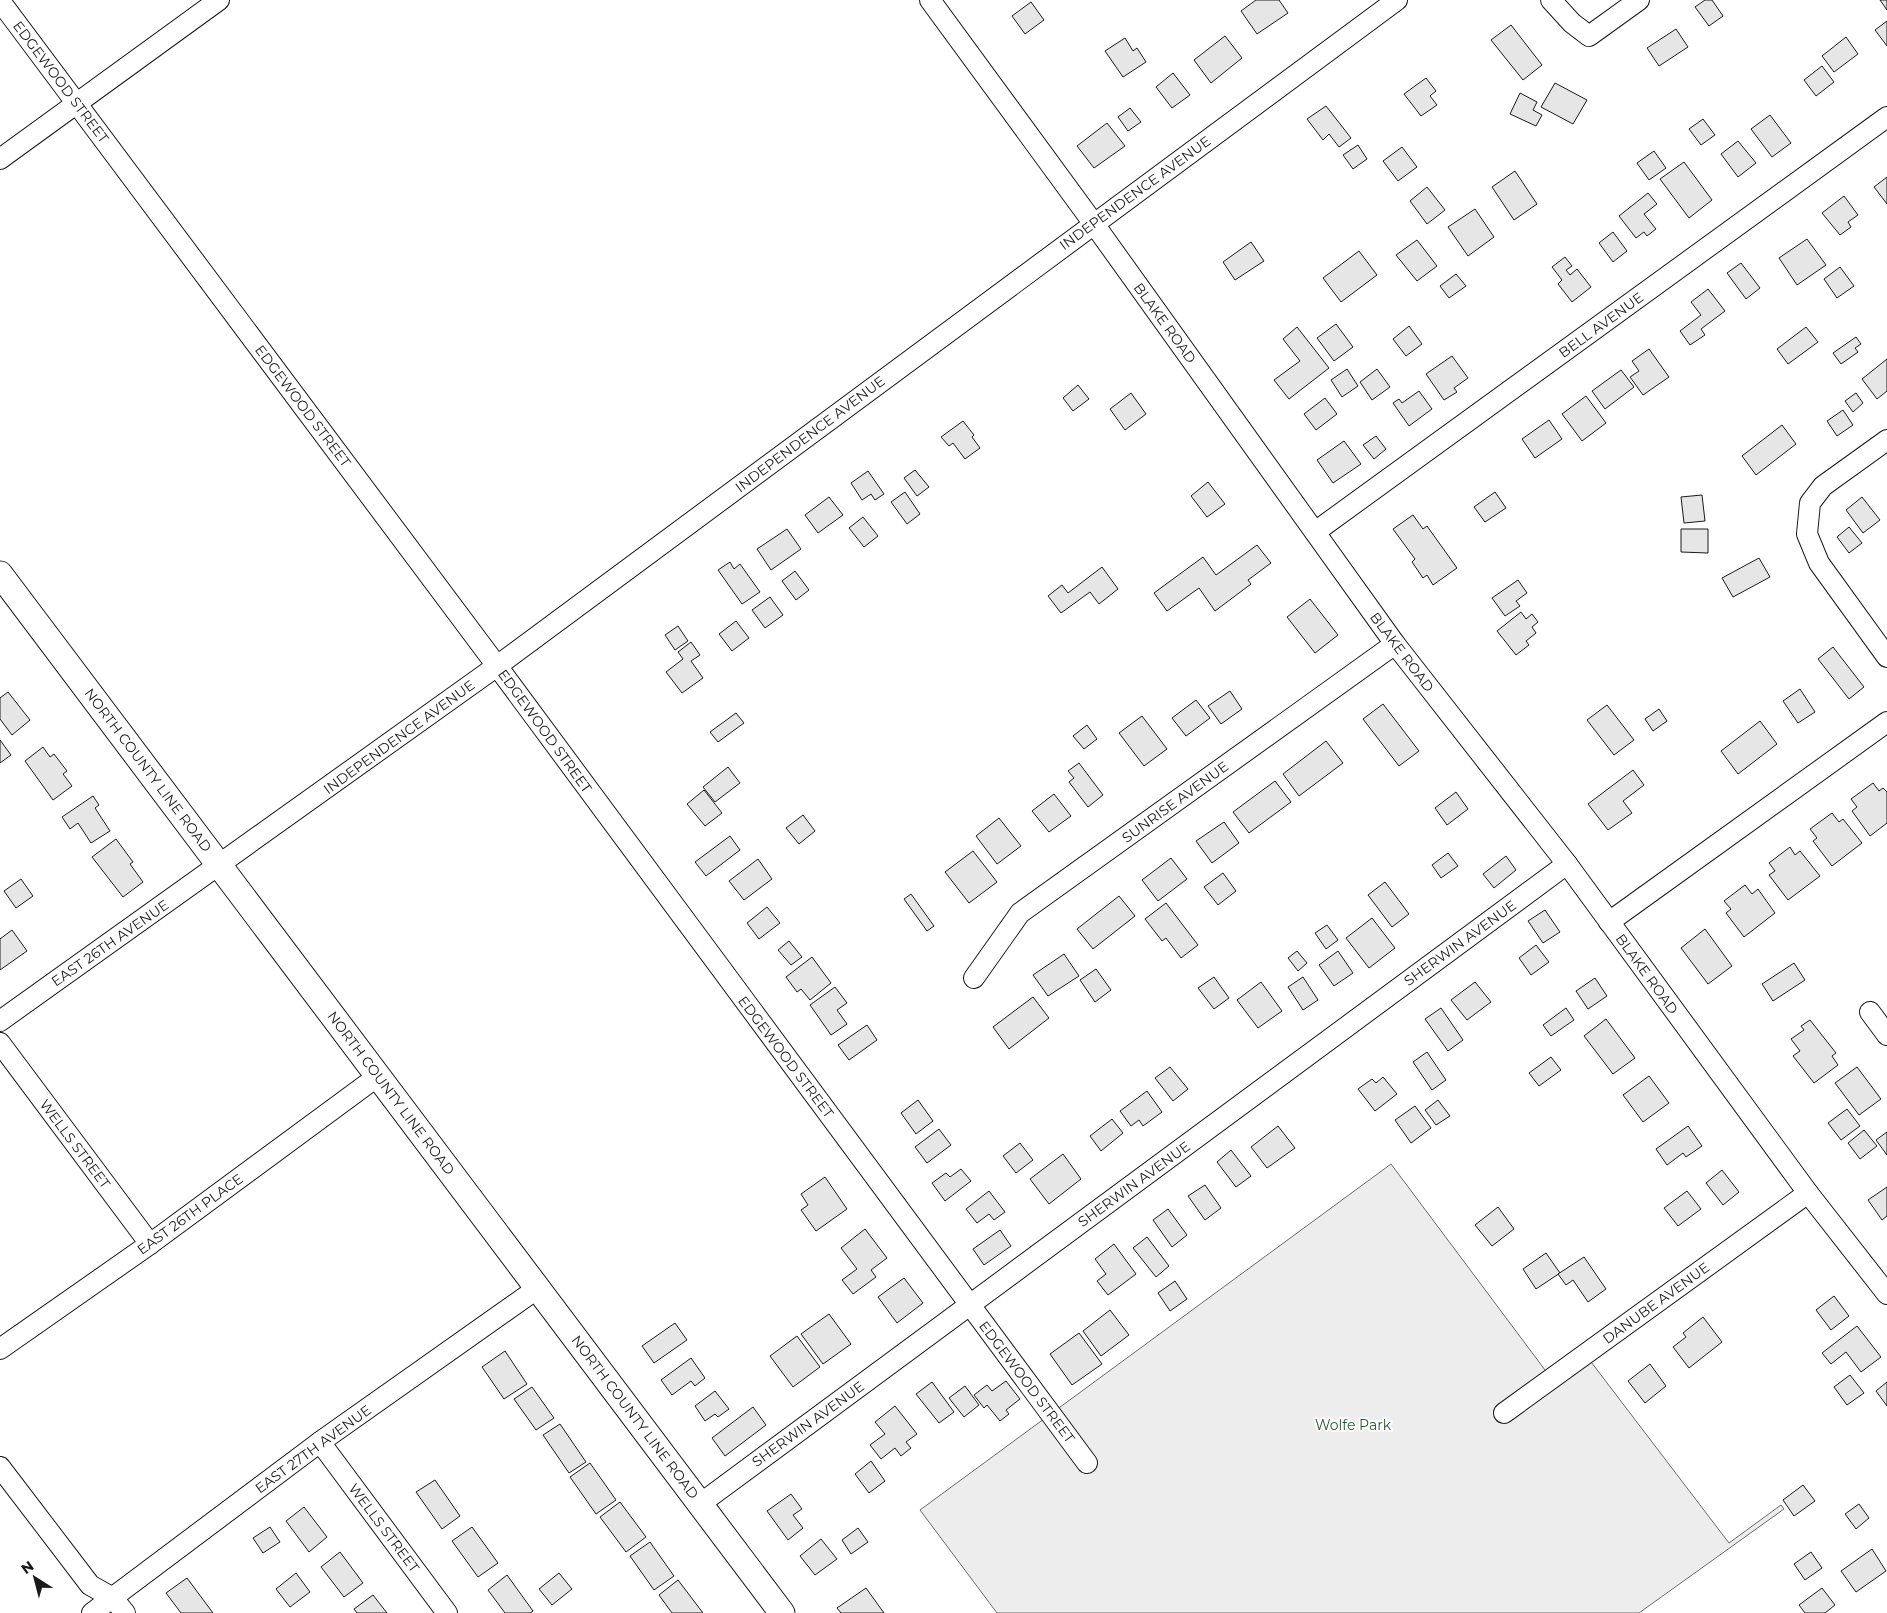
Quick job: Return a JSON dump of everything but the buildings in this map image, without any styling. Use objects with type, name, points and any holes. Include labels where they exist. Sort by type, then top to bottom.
[{"type":"main road","name":"NORTH COUNTY LINE ROAD","points":[[0,574],[782,1613]]},
{"type":"street","points":[[0,159],[219,0]]},
{"type":"street","name":"BLAKE ROAD","points":[[930,0],[1094,224],[1394,644],[1567,864],[1808,1193],[1887,1294]]},
{"type":"street","name":"INDEPENDENCE AVENUE","points":[[220,865],[497,666],[1397,0]]},
{"type":"street","points":[[1550,0],[1572,23],[1589,36],[1639,0]]},
{"type":"street","name":"EDGEWOOD STREET","points":[[0,1],[497,666],[1087,1463]]},
{"type":"street","name":"BELL AVENUE","points":[[1315,532],[1887,117]]},
{"type":"street","points":[[1887,440],[1823,486],[1810,503],[1807,534],[1819,563],[1887,656]]},
{"type":"street","name":"SUNRISE AVENUE","points":[[974,978],[1020,913],[1394,644]]},
{"type":"street","points":[[1609,922],[1887,722]]},
{"type":"street","name":"SHERWIN AVENUE","points":[[700,1504],[1567,864]]},
{"type":"street","name":"EAST 26TH AVENUE","points":[[0,1021],[220,865]]},
{"type":"street","points":[[1870,1012],[1887,1035]]},
{"type":"street","name":"WELLS STREET","points":[[0,1043],[150,1244]]},
{"type":"street","name":"EAST 26TH PLACE","points":[[0,1349],[150,1244],[378,1076]]},
{"type":"street","name":"DANUBE AVENUE","points":[[1504,1413],[1808,1193]]},
{"type":"street","name":"EAST 27TH AVENUE","points":[[92,1613],[119,1606],[320,1442],[538,1288]]},
{"type":"street","name":"WELLS STREET","points":[[320,1442],[448,1613]]},
{"type":"street","points":[[0,1467],[90,1585],[119,1606]]},
{"type":"shaded area","name":"Wolfe Park","points":[[1391,1164],[1551,1378],[1585,1354],[1729,1543],[1781,1505],[1784,1509],[1639,1613],[997,1613],[920,1510]]}]
